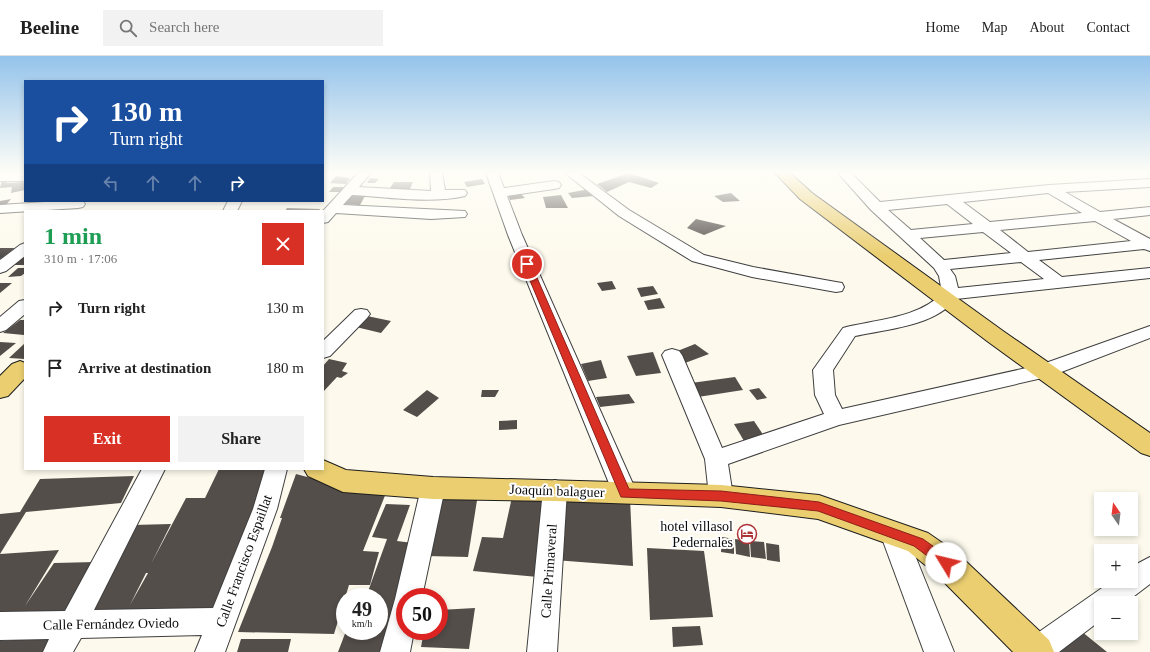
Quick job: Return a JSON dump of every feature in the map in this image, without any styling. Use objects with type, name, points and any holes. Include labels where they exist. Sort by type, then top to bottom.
[{"type":"main road","points":[[813,201],[949,297],[1044,371],[1150,446]]},
{"type":"main road","points":[[0,390],[15,368]]},
{"type":"main road","name":"Joaquín balaguer","points":[[319,470],[343,481],[433,488],[555,490],[721,496],[819,506],[918,542],[946,563],[1037,651]]},
{"type":"street","points":[[328,214],[339,201]]},
{"type":"street","points":[[502,201],[514,235],[625,493]]},
{"type":"street","points":[[608,201],[624,213],[698,258],[752,272],[836,287]]},
{"type":"street","points":[[870,201],[940,265],[947,276],[949,297]]},
{"type":"street","points":[[876,207],[933,201]]},
{"type":"street","points":[[952,201],[1059,283]]},
{"type":"street","points":[[1070,201],[1149,245]]},
{"type":"street","points":[[0,208],[77,205]]},
{"type":"street","points":[[906,235],[1150,211]]},
{"type":"street","points":[[328,214],[460,214]]},
{"type":"street","points":[[940,265],[1149,245]]},
{"type":"street","points":[[0,268],[24,249]]},
{"type":"street","points":[[836,418],[825,395],[823,370],[849,332],[916,317],[949,297],[1150,273]]},
{"type":"street","points":[[0,326],[24,307]]},
{"type":"street","points":[[324,351],[361,314]]},
{"type":"street","points":[[716,459],[836,418],[1044,371],[1150,332]]},
{"type":"street","points":[[672,355],[716,459],[721,496]]},
{"type":"street","points":[[58,652],[153,470]]},
{"type":"street","name":"Calle Francisco Espaillat","points":[[210,652],[265,509],[276,470]]},
{"type":"street","points":[[410,588],[433,488]]},
{"type":"street","name":"Calle Primaveral","points":[[542,652],[555,490]]},
{"type":"street","points":[[893,532],[939,652]]},
{"type":"street","points":[[1113,596],[1150,569]]},
{"type":"street","points":[[1037,651],[1094,610]]},
{"type":"street","name":"Calle Fernández Oviedo","points":[[0,626],[222,621]]},
{"type":"street","points":[[395,652],[398,640]]},
{"type":"building","points":[[0,201],[9,201],[6,205],[0,206]]},
{"type":"building","points":[[342,201],[362,201],[360,205],[340,204]]},
{"type":"building","points":[[544,201],[564,201],[568,208],[546,208]]},
{"type":"building","points":[[721,201],[740,201],[723,202]]},
{"type":"building","points":[[287,208],[320,209],[320,210],[286,210]]},
{"type":"building","points":[[696,219],[726,226],[704,235],[687,228]]},
{"type":"building","points":[[0,248],[15,248],[0,259]]},
{"type":"building","points":[[24,256],[24,265],[13,265]]},
{"type":"building","points":[[18,268],[24,268],[24,274],[21,276],[8,277]]},
{"type":"building","points":[[612,281],[616,289],[602,291],[597,283]]},
{"type":"building","points":[[0,283],[12,283],[0,293]]},
{"type":"building","points":[[653,286],[658,294],[641,297],[637,288]]},
{"type":"building","points":[[660,298],[665,308],[648,310],[644,301]]},
{"type":"building","points":[[367,316],[391,321],[381,333],[356,327]]},
{"type":"building","points":[[20,320],[24,320],[24,335],[3,333]]},
{"type":"building","points":[[0,342],[16,343],[0,356]]},
{"type":"building","points":[[24,344],[24,359],[9,358]]},
{"type":"building","points":[[695,344],[709,354],[685,363],[675,352]]},
{"type":"building","points":[[653,352],[661,373],[636,376],[627,356]]},
{"type":"building","points":[[329,359],[347,363],[342,371],[348,373],[341,378],[337,377],[324,391],[324,365]]},
{"type":"building","points":[[601,360],[607,378],[588,381],[581,364]]},
{"type":"building","points":[[735,377],[743,390],[698,397],[691,383]]},
{"type":"building","points":[[759,388],[767,398],[757,400],[749,390]]},
{"type":"building","points":[[427,390],[439,398],[417,417],[403,410]]},
{"type":"building","points":[[482,390],[499,390],[495,397],[481,397]]},
{"type":"building","points":[[629,394],[635,403],[600,407],[596,397]]},
{"type":"building","points":[[517,420],[517,429],[499,430],[499,421]]},
{"type":"building","points":[[754,421],[764,436],[744,441],[734,424]]},
{"type":"building","points":[[219,470],[269,470],[216,611],[85,617],[132,525],[171,524],[151,564],[186,498],[205,498]],"holes":[[[146,573],[148,573],[130,605]]]},
{"type":"building","points":[[296,474],[360,491],[386,493],[363,551],[379,552],[370,585],[349,585],[348,588],[336,588],[336,627],[334,634],[238,632],[272,547],[282,518],[280,518]]},
{"type":"building","points":[[134,476],[121,503],[26,512],[0,554],[0,514],[20,512],[40,479]]},
{"type":"building","points":[[478,494],[468,557],[426,556],[438,496]]},
{"type":"building","points":[[559,496],[630,498],[633,566],[554,560]]},
{"type":"building","points":[[512,497],[548,499],[538,577],[473,571],[482,537],[503,538]]},
{"type":"building","points":[[386,504],[410,505],[397,541],[413,543],[401,588],[396,588],[396,605],[388,634],[388,588],[369,588],[387,539],[372,537]]},
{"type":"building","points":[[722,537],[734,539],[734,554],[721,552]]},
{"type":"building","points":[[735,539],[749,541],[750,557],[736,554]]},
{"type":"building","points":[[750,541],[764,542],[766,559],[751,557]]},
{"type":"building","points":[[766,543],[779,545],[780,562],[767,560]]},
{"type":"building","points":[[647,548],[704,551],[713,617],[650,620]]},
{"type":"building","points":[[59,550],[25,606],[54,563],[95,562],[69,612],[0,614],[0,554]]},
{"type":"building","points":[[475,608],[469,649],[421,647],[422,640],[448,640],[448,610]]},
{"type":"building","points":[[700,626],[703,645],[673,647],[672,627]]},
{"type":"building","points":[[1081,631],[1107,652],[1059,652]]},
{"type":"building","points":[[53,637],[44,652],[0,652],[0,641]]},
{"type":"building","points":[[241,639],[291,639],[288,652],[237,652]]},
{"type":"building","points":[[343,640],[386,640],[383,652],[338,652]]},
{"type":"place","name":"hotel villasol Pedernales","points":[[747,534]]},
{"type":"route","points":[[527,264],[625,493],[721,496],[819,506],[918,542],[946,563]]}]
